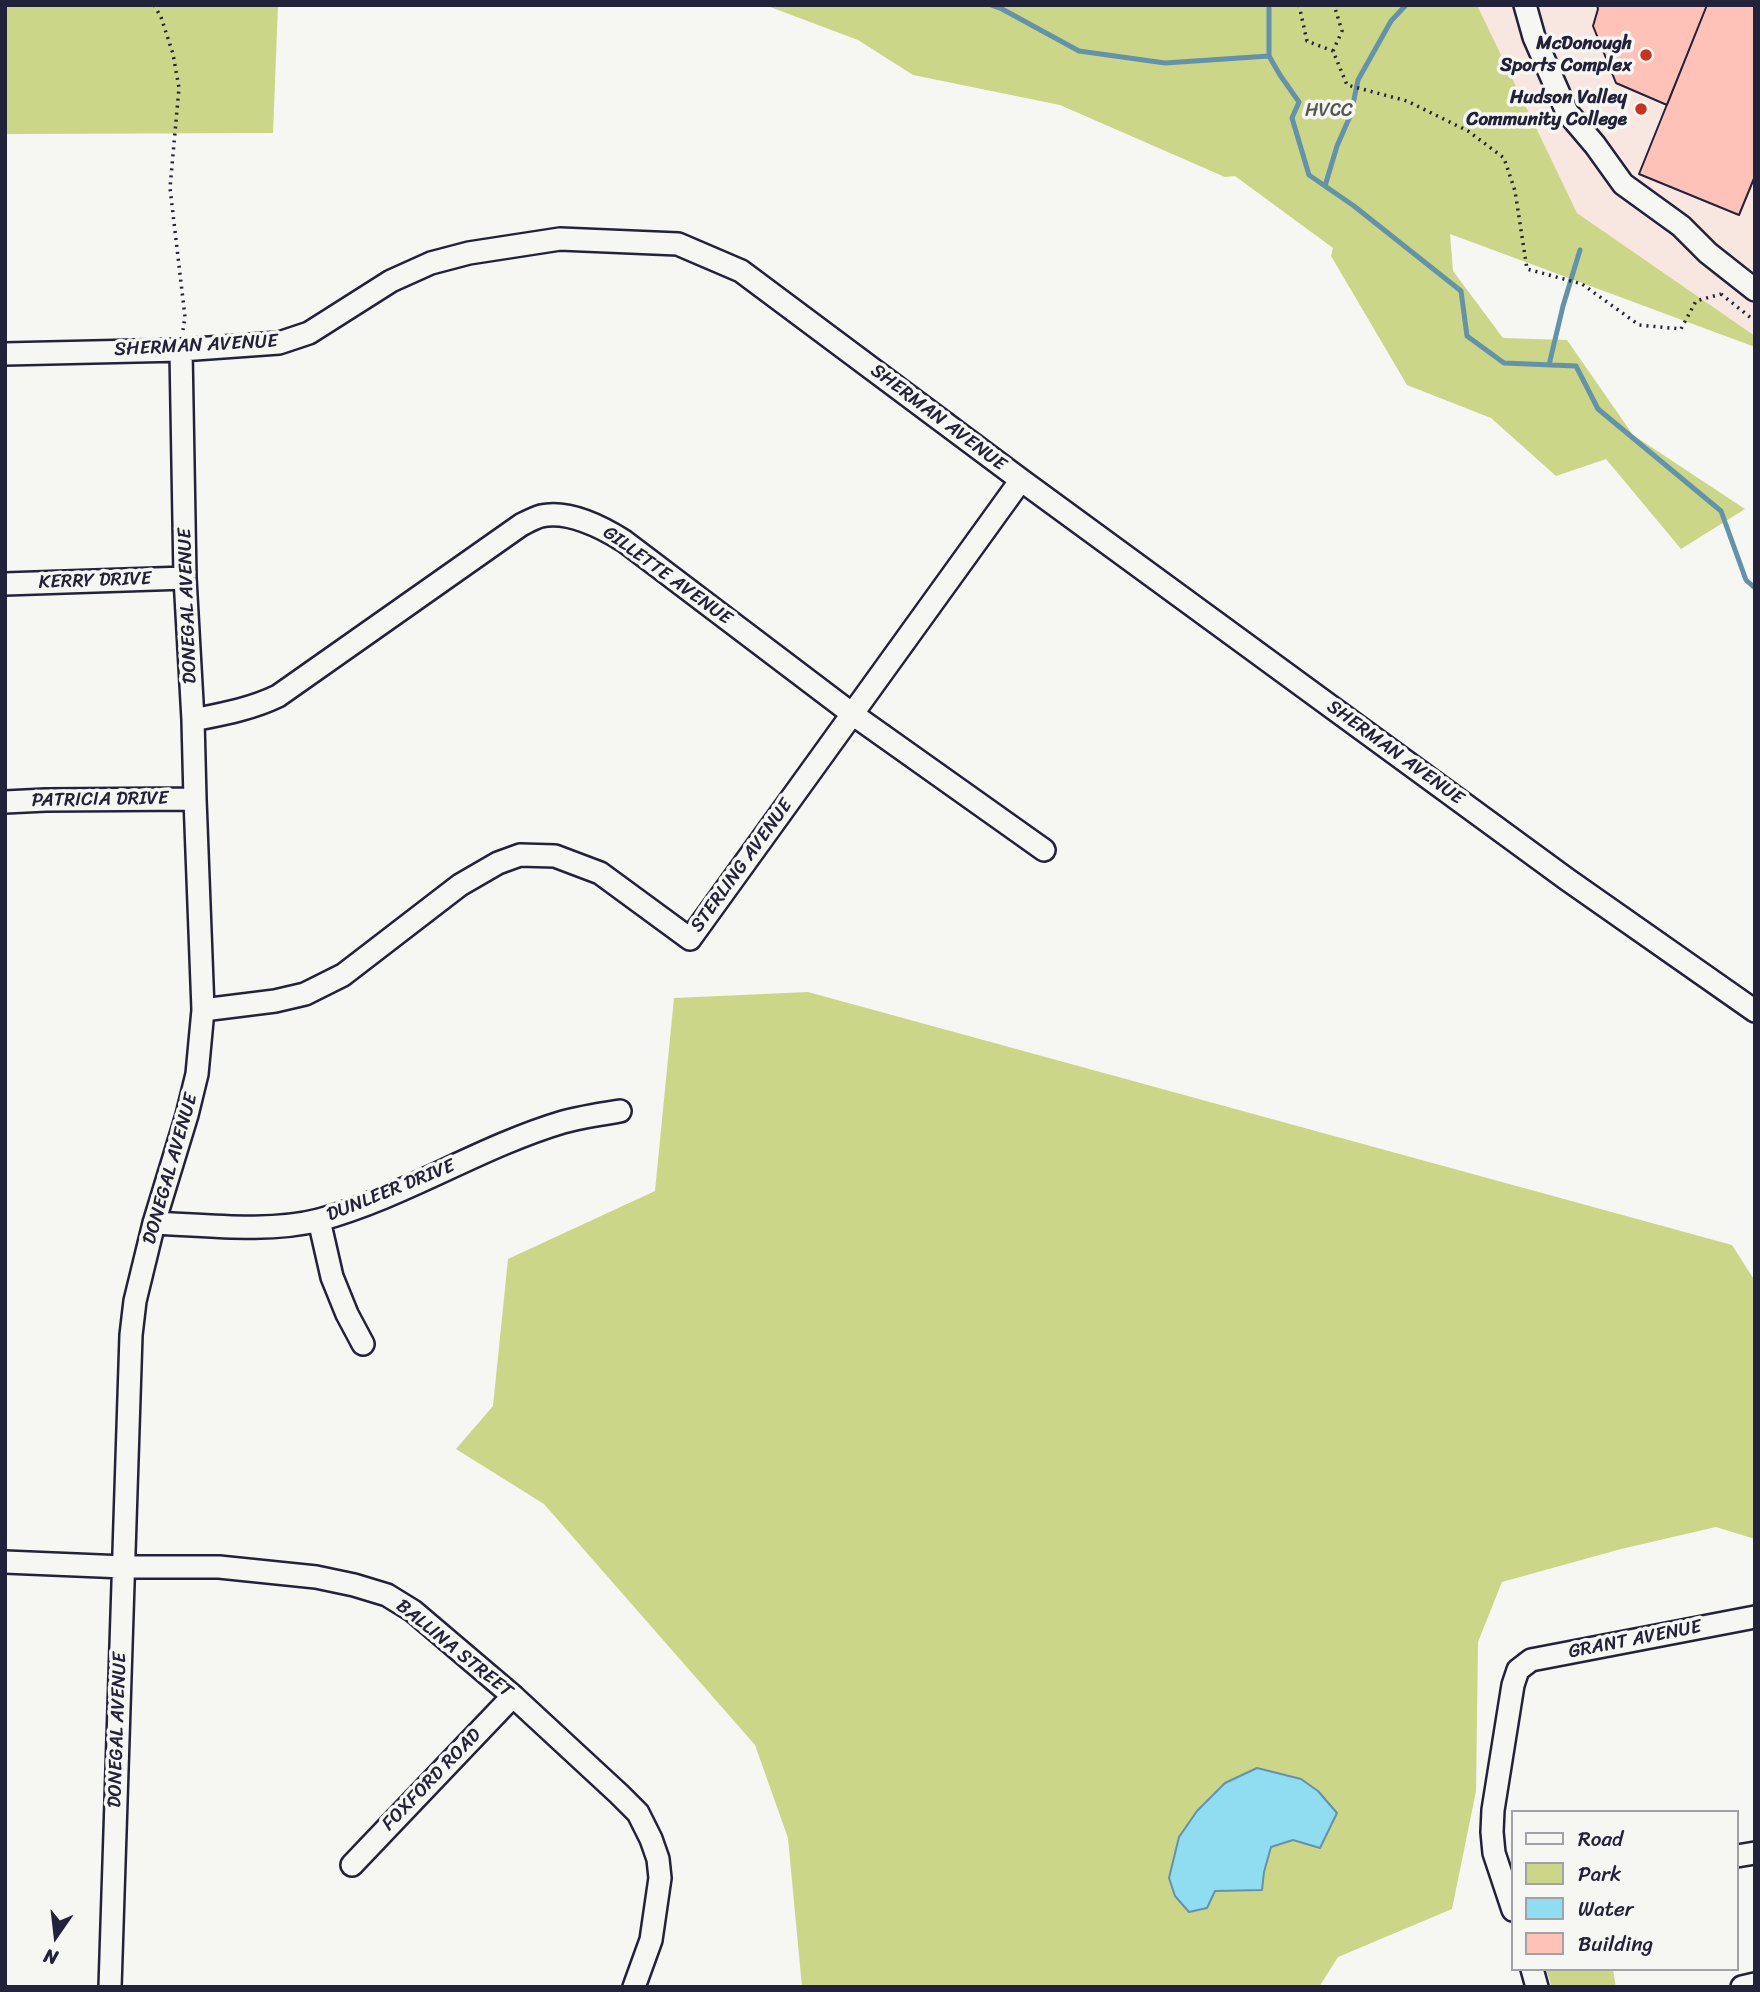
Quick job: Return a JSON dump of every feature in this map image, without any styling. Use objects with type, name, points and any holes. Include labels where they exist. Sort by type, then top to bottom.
[{"type":"street","points":[[1525,5],[1534,37],[1567,113],[1595,145],[1623,184],[1681,226],[1708,253],[1752,288]]},
{"type":"street","name":"SHERMAN AVENUE","points":[[5,354],[181,350],[279,343],[309,333],[391,281],[431,262],[469,253],[560,239],[678,244],[741,271],[1021,480],[1568,880],[1755,1011]]},
{"type":"street","name":"DONEGAL AVENUE","points":[[110,1987],[131,1335],[135,1301],[154,1223],[197,1074],[203,1010],[185,578],[181,350]]},
{"type":"street","name":"STERLING AVENUE","points":[[203,1010],[285,999],[305,994],[344,975],[460,885],[498,863],[520,855],[555,856],[600,873],[690,939],[1021,480]]},
{"type":"street","name":"GILLETTE AVENUE","points":[[193,720],[250,708],[278,695],[521,525],[542,516],[560,516],[598,525],[624,541],[851,713],[1044,850]]},
{"type":"street","name":"KERRY DRIVE","points":[[5,584],[185,578]]},
{"type":"street","name":"PATRICIA DRIVE","points":[[5,802],[195,799]]},
{"type":"street","name":"DUNLEER DRIVE","points":[[154,1223],[232,1227],[292,1225],[319,1220],[373,1201],[565,1121],[621,1111]]},
{"type":"street","points":[[319,1220],[332,1277],[347,1314],[363,1343]]},
{"type":"street","name":"BALLINA STREET","points":[[5,1562],[124,1567],[219,1567],[316,1577],[387,1595],[413,1611],[513,1696],[638,1813],[658,1859],[660,1878],[651,1940],[634,1987]]},
{"type":"street","name":"GRANT AVENUE","points":[[1512,1905],[1494,1853],[1492,1832],[1493,1810],[1518,1670],[1531,1660],[1755,1617]]},
{"type":"street","name":"FOXFORD ROAD","points":[[352,1864],[513,1696]]},
{"type":"street","points":[[1742,1987],[1755,1984]]},
{"type":"path","points":[[154,5],[162,17],[179,88],[170,188],[185,317],[181,350]]},
{"type":"path","points":[[1299,5],[1307,41],[1333,51],[1347,85],[1407,101],[1468,131],[1504,158],[1515,191],[1527,269],[1582,284],[1639,325],[1682,329],[1696,301],[1721,294]]},
{"type":"path","points":[[1333,51],[1342,31],[1334,5]]},
{"type":"shaded area","name":"Hudson Valley Community College","points":[[1477,5],[1755,5],[1755,336],[1577,213]]},
{"type":"green space","points":[[5,5],[278,5],[273,133],[5,134]]},
{"type":"green space","name":"HVCC","points":[[765,5],[1477,5],[1577,213],[1755,336],[1755,347],[1450,234],[1453,271],[1503,338],[1567,340],[1633,435],[1745,509],[1681,549],[1606,459],[1556,476],[1491,418],[1407,385],[1331,256],[1333,248],[1235,176],[1225,177],[1060,105],[913,75],[858,40]]},
{"type":"green space","points":[[808,992],[1732,1245],[1755,1281],[1755,1539],[1716,1527],[1621,1549],[1502,1582],[1478,1642],[1476,1791],[1452,1909],[1338,1957],[1319,1987],[802,1987],[788,1838],[755,1745],[544,1504],[456,1449],[493,1406],[508,1259],[655,1191],[674,998]]},
{"type":"green space","points":[[1547,1971],[1613,1971],[1616,1987],[1552,1987]]},
{"type":"water","points":[[1257,1768],[1301,1779],[1318,1791],[1337,1813],[1320,1848],[1293,1840],[1271,1847],[1262,1890],[1215,1891],[1207,1908],[1189,1912],[1175,1896],[1169,1878],[1179,1837],[1197,1811],[1225,1783]]},
{"type":"building","name":"McDonough Sports Complex","points":[[1597,5],[1707,5],[1667,105],[1616,83],[1593,26]]},
{"type":"building","points":[[1707,5],[1755,5],[1755,176],[1739,215],[1639,174]]},
{"type":"waterway","points":[[991,5],[1079,51],[1165,63],[1269,56]]},
{"type":"waterway","points":[[1269,5],[1269,56],[1299,102],[1292,118],[1309,175],[1354,206],[1461,291],[1467,336],[1504,363],[1576,366],[1598,409],[1721,511],[1746,580],[1755,588]]},
{"type":"waterway","points":[[1325,186],[1337,146],[1351,114],[1358,80],[1391,21],[1406,5]]},
{"type":"waterway","points":[[1549,365],[1580,250]]},
{"type":"place","name":"McDonough Sports Complex","points":[[1646,55]]},
{"type":"place","name":"Hudson Valley Community College","points":[[1641,109]]}]
